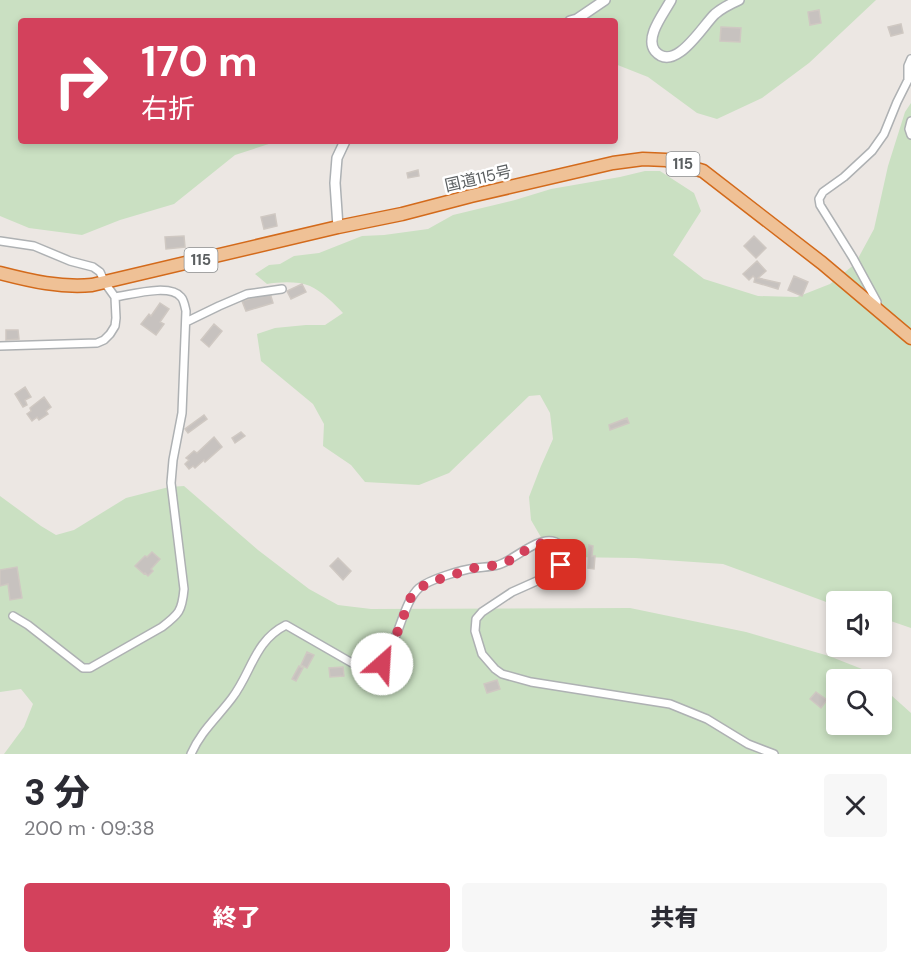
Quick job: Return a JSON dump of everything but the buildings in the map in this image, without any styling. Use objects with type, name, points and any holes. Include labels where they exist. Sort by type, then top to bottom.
[{"type":"highway","name":"国道115号","points":[[0,273],[59,286],[76,287],[105,283],[613,163],[643,159],[666,160],[703,171],[822,263],[911,338]]},
{"type":"main road","points":[[578,18],[605,0]]},
{"type":"main road","points":[[671,0],[652,37],[652,46],[666,57],[671,57],[682,50],[693,41],[717,13],[739,0]]},
{"type":"main road","points":[[338,227],[335,183],[337,158],[344,144]]},
{"type":"street","points":[[877,309],[877,302],[853,258],[820,206],[819,199],[823,192],[844,177],[872,151],[880,140],[908,80],[908,66],[911,59]]},
{"type":"street","points":[[911,121],[909,129],[911,135]]},
{"type":"street","points":[[0,241],[34,246],[70,261],[93,267],[100,272],[115,297],[116,318],[115,326],[104,340],[97,344],[0,346]]},
{"type":"street","points":[[186,322],[247,294],[282,289]]},
{"type":"street","points":[[14,616],[86,669],[162,627],[182,607],[184,589],[171,483],[182,413],[186,311],[181,297],[175,292],[160,290],[115,297]]},
{"type":"street","points":[[191,754],[204,731],[238,689],[260,647],[278,628],[286,625],[359,667],[369,670],[378,667],[387,658],[411,597],[420,588],[438,578],[511,560],[539,543],[551,541],[563,548],[564,558],[555,571],[513,592],[482,612],[476,619],[475,631],[482,654],[495,669],[502,674],[531,682],[670,704],[707,719],[748,744],[774,754]]},
{"type":"green space","points":[[0,0],[876,0],[809,63],[762,98],[717,119],[697,113],[648,77],[618,65],[618,18],[18,18],[18,144],[269,144],[235,155],[174,204],[120,220],[82,235],[29,228],[0,216]]},
{"type":"green space","points":[[911,103],[911,628],[892,621],[892,591],[826,591],[826,602],[723,564],[635,558],[565,557],[549,551],[531,520],[529,497],[553,439],[550,413],[540,395],[529,396],[449,473],[419,485],[365,482],[351,465],[323,446],[324,424],[313,404],[261,361],[257,334],[275,328],[325,325],[343,313],[319,291],[305,284],[283,282],[267,284],[255,274],[269,265],[280,264],[294,256],[319,253],[362,236],[428,229],[453,215],[551,189],[645,171],[660,171],[694,193],[701,211],[673,255],[704,279],[758,296],[797,297],[830,284],[855,264],[874,229],[888,166],[905,112]]},
{"type":"green space","points":[[184,486],[258,550],[309,589],[338,605],[371,609],[630,608],[746,632],[832,657],[862,669],[826,669],[826,735],[892,735],[892,696],[911,713],[911,754],[4,754],[24,727],[33,704],[21,689],[0,692],[0,496],[56,535],[74,530],[126,498],[169,487]]},
{"type":"route","points":[[382,664],[387,658],[411,597],[428,583],[474,568],[497,565],[547,541],[554,542],[563,548],[564,558],[561,565]]}]
